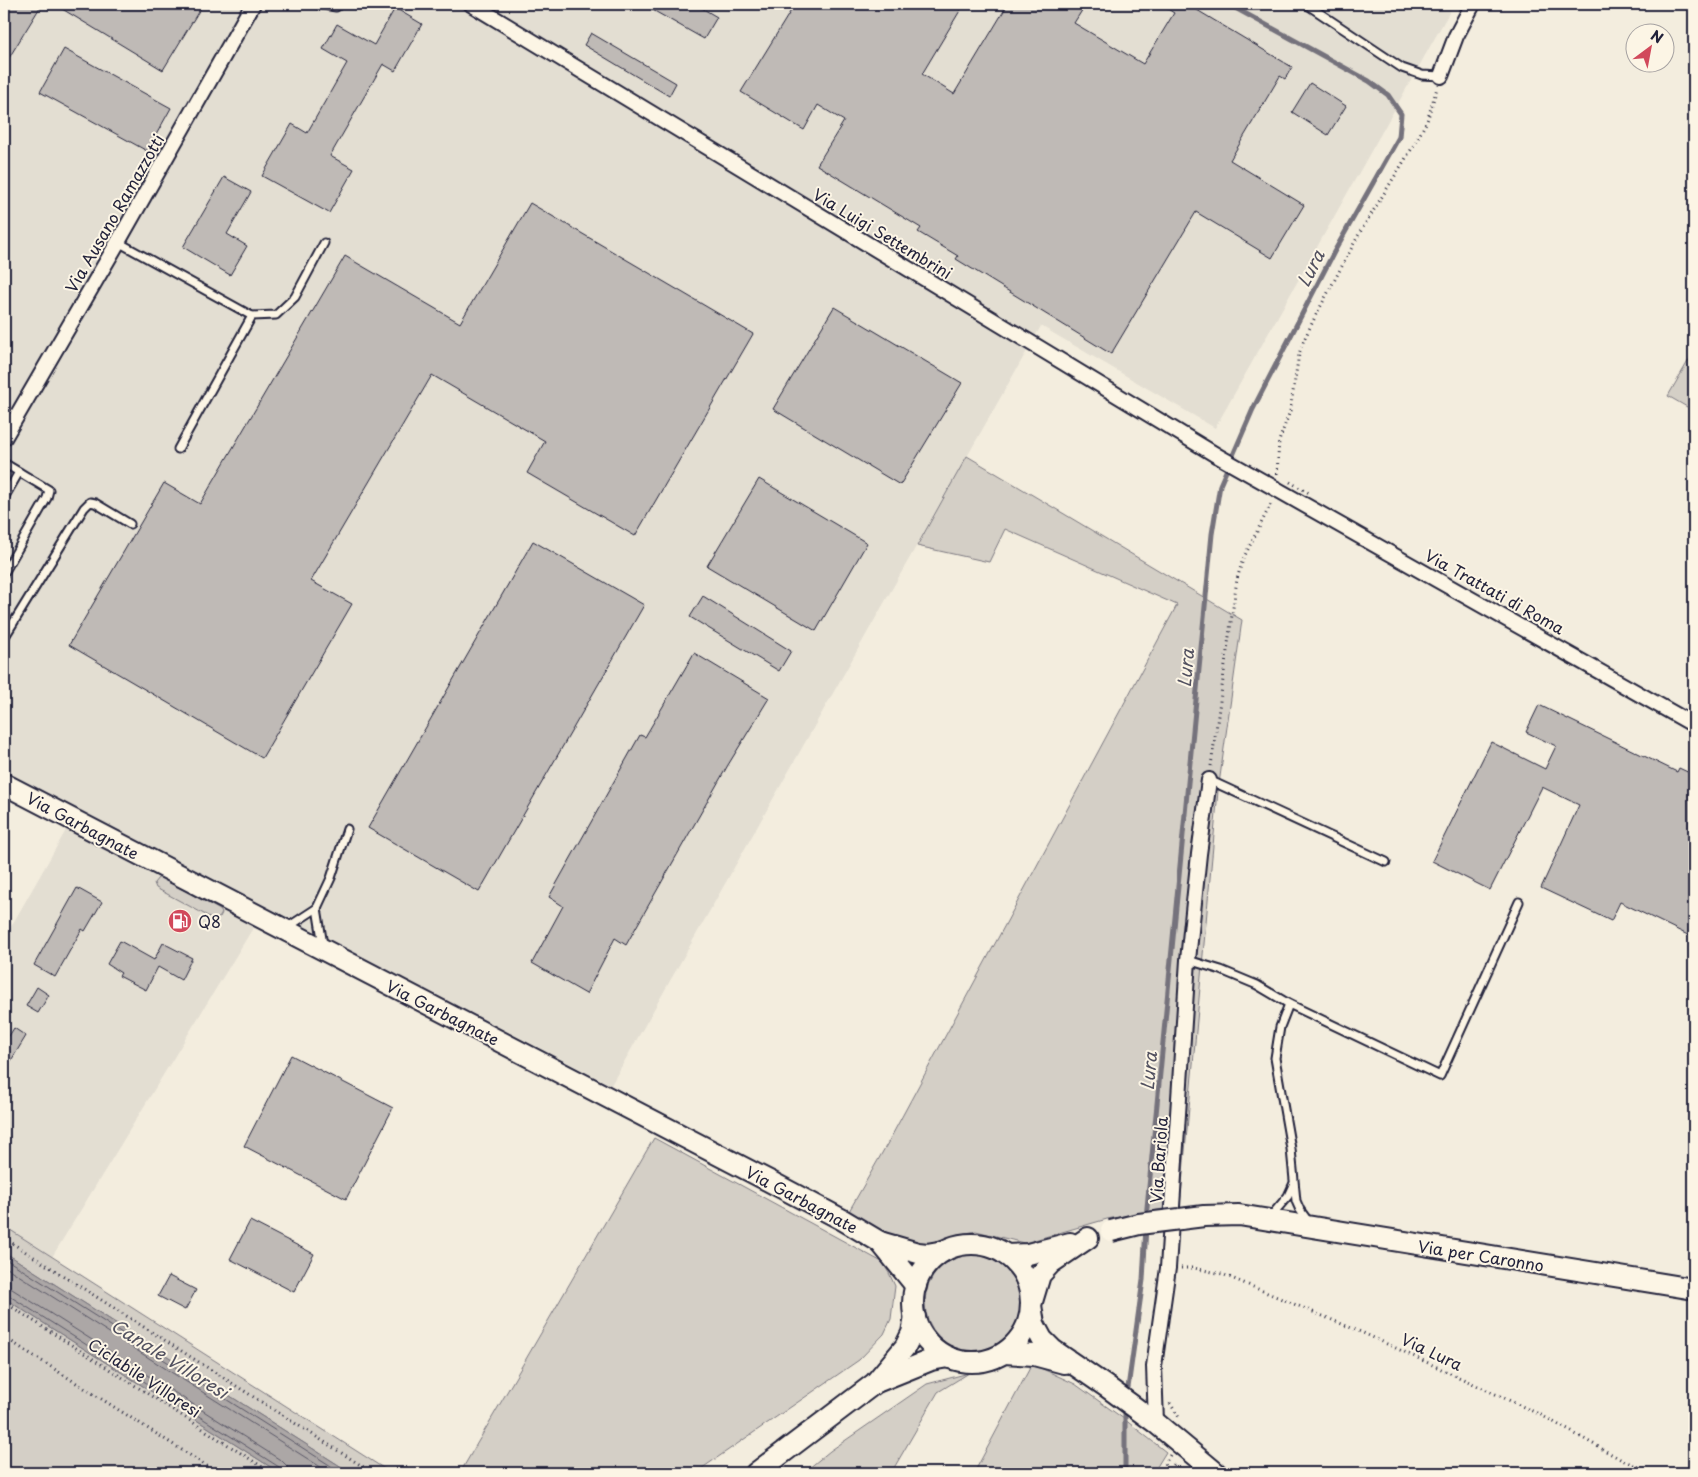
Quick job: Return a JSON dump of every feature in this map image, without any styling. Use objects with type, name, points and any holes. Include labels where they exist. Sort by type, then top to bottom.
[{"type":"main road","name":"Via Garbagnate","points":[[4,784],[835,1216],[880,1242],[918,1253],[927,1254],[944,1251]]},
{"type":"main road","name":"Via per Caronno","points":[[1088,1238],[1139,1224],[1204,1216],[1239,1215],[1694,1289]]},
{"type":"main road","points":[[1088,1238],[1051,1263],[1040,1275],[1031,1305],[1029,1320],[1024,1333],[1004,1353],[986,1361],[967,1362],[948,1357],[933,1348],[922,1334],[915,1317],[913,1302],[916,1286],[922,1272],[932,1260],[944,1251],[959,1245],[976,1244],[992,1248],[1006,1255],[1017,1265],[1025,1277],[1030,1291],[1031,1305],[1034,1324],[1042,1339],[1075,1367],[1137,1408],[1216,1473]]},
{"type":"main road","points":[[1006,1255],[1028,1254],[1088,1238]]},
{"type":"main road","name":"Via Garbagnate","points":[[880,1242],[916,1286]]},
{"type":"main road","points":[[756,1473],[875,1383],[905,1347],[912,1333],[915,1317]]},
{"type":"main road","points":[[1004,1353],[1034,1354],[1075,1367]]},
{"type":"main road","points":[[875,1383],[931,1360],[948,1357]]},
{"type":"street","name":"Via Ausano Ramazzotti","points":[[4,438],[253,4]]},
{"type":"street","name":"Via Luigi Settembrini","points":[[471,4],[1216,455],[1278,490]]},
{"type":"street","points":[[1441,76],[1456,36],[1473,4]]},
{"type":"street","name":"Via Trattati di Roma","points":[[1278,490],[1694,725]]},
{"type":"street","name":"Via Bariola","points":[[1156,1423],[1154,1366],[1168,1268],[1188,960],[1209,780]]},
{"type":"lane","points":[[316,4],[336,7],[340,4]]},
{"type":"lane","points":[[1306,4],[1402,68],[1422,75],[1441,76]]},
{"type":"lane","points":[[118,242],[252,316],[276,314],[295,297],[324,243]]},
{"type":"lane","points":[[178,449],[252,316]]},
{"type":"lane","points":[[4,463],[49,490],[47,498],[4,573]]},
{"type":"lane","points":[[4,498],[19,472]]},
{"type":"lane","points":[[4,638],[84,508],[90,502],[95,503],[130,524]]},
{"type":"lane","points":[[1209,780],[1386,862]]},
{"type":"lane","points":[[284,930],[317,908],[331,878],[348,829]]},
{"type":"lane","points":[[1188,960],[1222,970],[1257,985],[1289,1004],[1440,1076],[1519,902]]},
{"type":"lane","points":[[317,908],[324,950]]},
{"type":"lane","points":[[1289,1004],[1280,1027],[1275,1058],[1291,1149],[1296,1201],[1300,1210],[1315,1228]]},
{"type":"lane","points":[[1267,1220],[1288,1196],[1294,1182]]},
{"type":"path","points":[[1290,411],[1299,354],[1308,330],[1359,234],[1427,121],[1441,76]]},
{"type":"path","points":[[1209,780],[1237,579]]},
{"type":"path","points":[[4,1238],[373,1473]]},
{"type":"path","name":"Via Lura","points":[[1194,1268],[1222,1274],[1361,1332],[1542,1416],[1622,1460],[1653,1473]]},
{"type":"path","name":"Ciclabile Villoresi","points":[[4,1302],[272,1473]]},
{"type":"path","points":[[4,1336],[218,1473]]},
{"type":"shaded area","points":[[4,4],[1454,4],[1215,428],[1041,326],[611,1085],[4,771]]},
{"type":"shaded area","points":[[1694,351],[1694,411],[1668,396]]},
{"type":"shaded area","points":[[967,456],[1242,620],[1218,791],[1180,1206],[1107,1219],[1024,1243],[976,1231],[957,1235],[940,1242],[916,1243],[884,1233],[848,1213],[890,1139],[1177,605],[1005,529],[989,562],[917,546]]},
{"type":"shaded area","points":[[69,825],[256,923],[52,1257],[4,1226],[4,939]]},
{"type":"shaded area","points":[[158,878],[162,878],[220,910],[222,913],[220,917],[215,920],[156,888],[154,883]]},
{"type":"shaded area","points":[[654,1138],[882,1262],[895,1286],[891,1319],[884,1334],[859,1360],[695,1473],[460,1473]]},
{"type":"shaded area","points":[[4,1226],[391,1473],[351,1473],[4,1252]]},
{"type":"shaded area","points":[[973,1255],[991,1259],[1007,1269],[1017,1285],[1021,1303],[1017,1321],[1007,1337],[991,1347],[973,1351],[955,1347],[939,1337],[929,1321],[925,1303],[929,1285],[939,1269],[955,1259]]},
{"type":"shaded area","points":[[4,1298],[280,1473],[4,1473]]},
{"type":"shaded area","points":[[1032,1364],[1075,1384],[1166,1452],[1153,1473],[974,1473]]},
{"type":"shaded area","points":[[969,1373],[938,1392],[891,1473],[803,1473],[830,1451],[927,1384]]},
{"type":"water","name":"Canale Villoresi","points":[[4,1252],[351,1473],[280,1473],[4,1298]]},
{"type":"building","points":[[4,4],[42,4],[4,66]]},
{"type":"building","points":[[54,4],[203,4],[163,70]]},
{"type":"building","points":[[642,4],[695,4],[717,17],[704,39]]},
{"type":"building","points":[[795,4],[964,4],[922,74],[954,94],[1008,4],[1086,4],[1074,23],[1143,64],[1174,13],[1160,4],[1187,4],[1292,67],[1285,79],[1280,76],[1230,160],[1304,205],[1272,258],[1196,212],[1111,354],[956,259],[958,256],[918,232],[921,228],[817,165],[844,121],[818,105],[804,130],[741,92]]},
{"type":"building","points":[[395,8],[422,24],[395,71],[383,64],[330,156],[354,169],[329,213],[262,176],[292,124],[307,133],[347,63],[323,49],[337,24],[374,45]]},
{"type":"building","points":[[591,33],[676,83],[669,96],[584,45]]},
{"type":"building","points":[[64,49],[171,108],[147,151],[40,92]]},
{"type":"building","points":[[1310,83],[1346,106],[1328,135],[1292,112]]},
{"type":"building","points":[[224,177],[251,192],[227,234],[247,246],[230,275],[183,247]]},
{"type":"building","points":[[530,203],[753,334],[635,536],[527,473],[545,441],[432,375],[311,581],[352,604],[262,758],[69,645],[164,483],[200,504],[345,256],[460,323]]},
{"type":"building","points":[[834,307],[962,383],[900,485],[773,409]]},
{"type":"building","points":[[759,479],[867,543],[816,631],[707,566]]},
{"type":"building","points":[[533,541],[644,605],[479,892],[368,828]]},
{"type":"building","points":[[703,596],[791,651],[779,671],[690,617]]},
{"type":"building","points":[[694,653],[769,698],[728,765],[626,945],[615,938],[586,994],[532,963],[563,906],[549,897],[640,735],[645,737]]},
{"type":"building","points":[[1539,705],[1677,772],[1679,768],[1694,775],[1694,938],[1620,902],[1611,921],[1541,888],[1579,805],[1542,787],[1490,890],[1432,861],[1491,742],[1545,769],[1556,746],[1526,732]]},
{"type":"building","points":[[77,888],[102,902],[85,931],[82,929],[55,977],[34,965]]},
{"type":"building","points":[[120,941],[154,960],[163,943],[192,958],[181,980],[158,967],[146,990],[119,976],[121,973],[107,964]]},
{"type":"building","points":[[37,987],[49,995],[38,1013],[26,1006]]},
{"type":"building","points":[[14,1028],[26,1036],[4,1072],[4,1044]]},
{"type":"building","points":[[291,1055],[393,1108],[346,1199],[244,1146]]},
{"type":"building","points":[[250,1221],[314,1254],[294,1292],[230,1259]]},
{"type":"building","points":[[169,1276],[196,1290],[185,1310],[158,1296]]},
{"type":"waterway","name":"Lura","points":[[1146,1218],[1212,534],[1220,485],[1253,409],[1334,252],[1399,137],[1401,114],[1388,95],[1369,81],[1228,4]]},
{"type":"waterway","name":"Lura","points":[[1127,1395],[1143,1280],[1146,1227]]},
{"type":"waterway","name":"Lura","points":[[1125,1406],[1125,1473]]},
{"type":"place","name":"Q8","points":[[180,921]]}]
